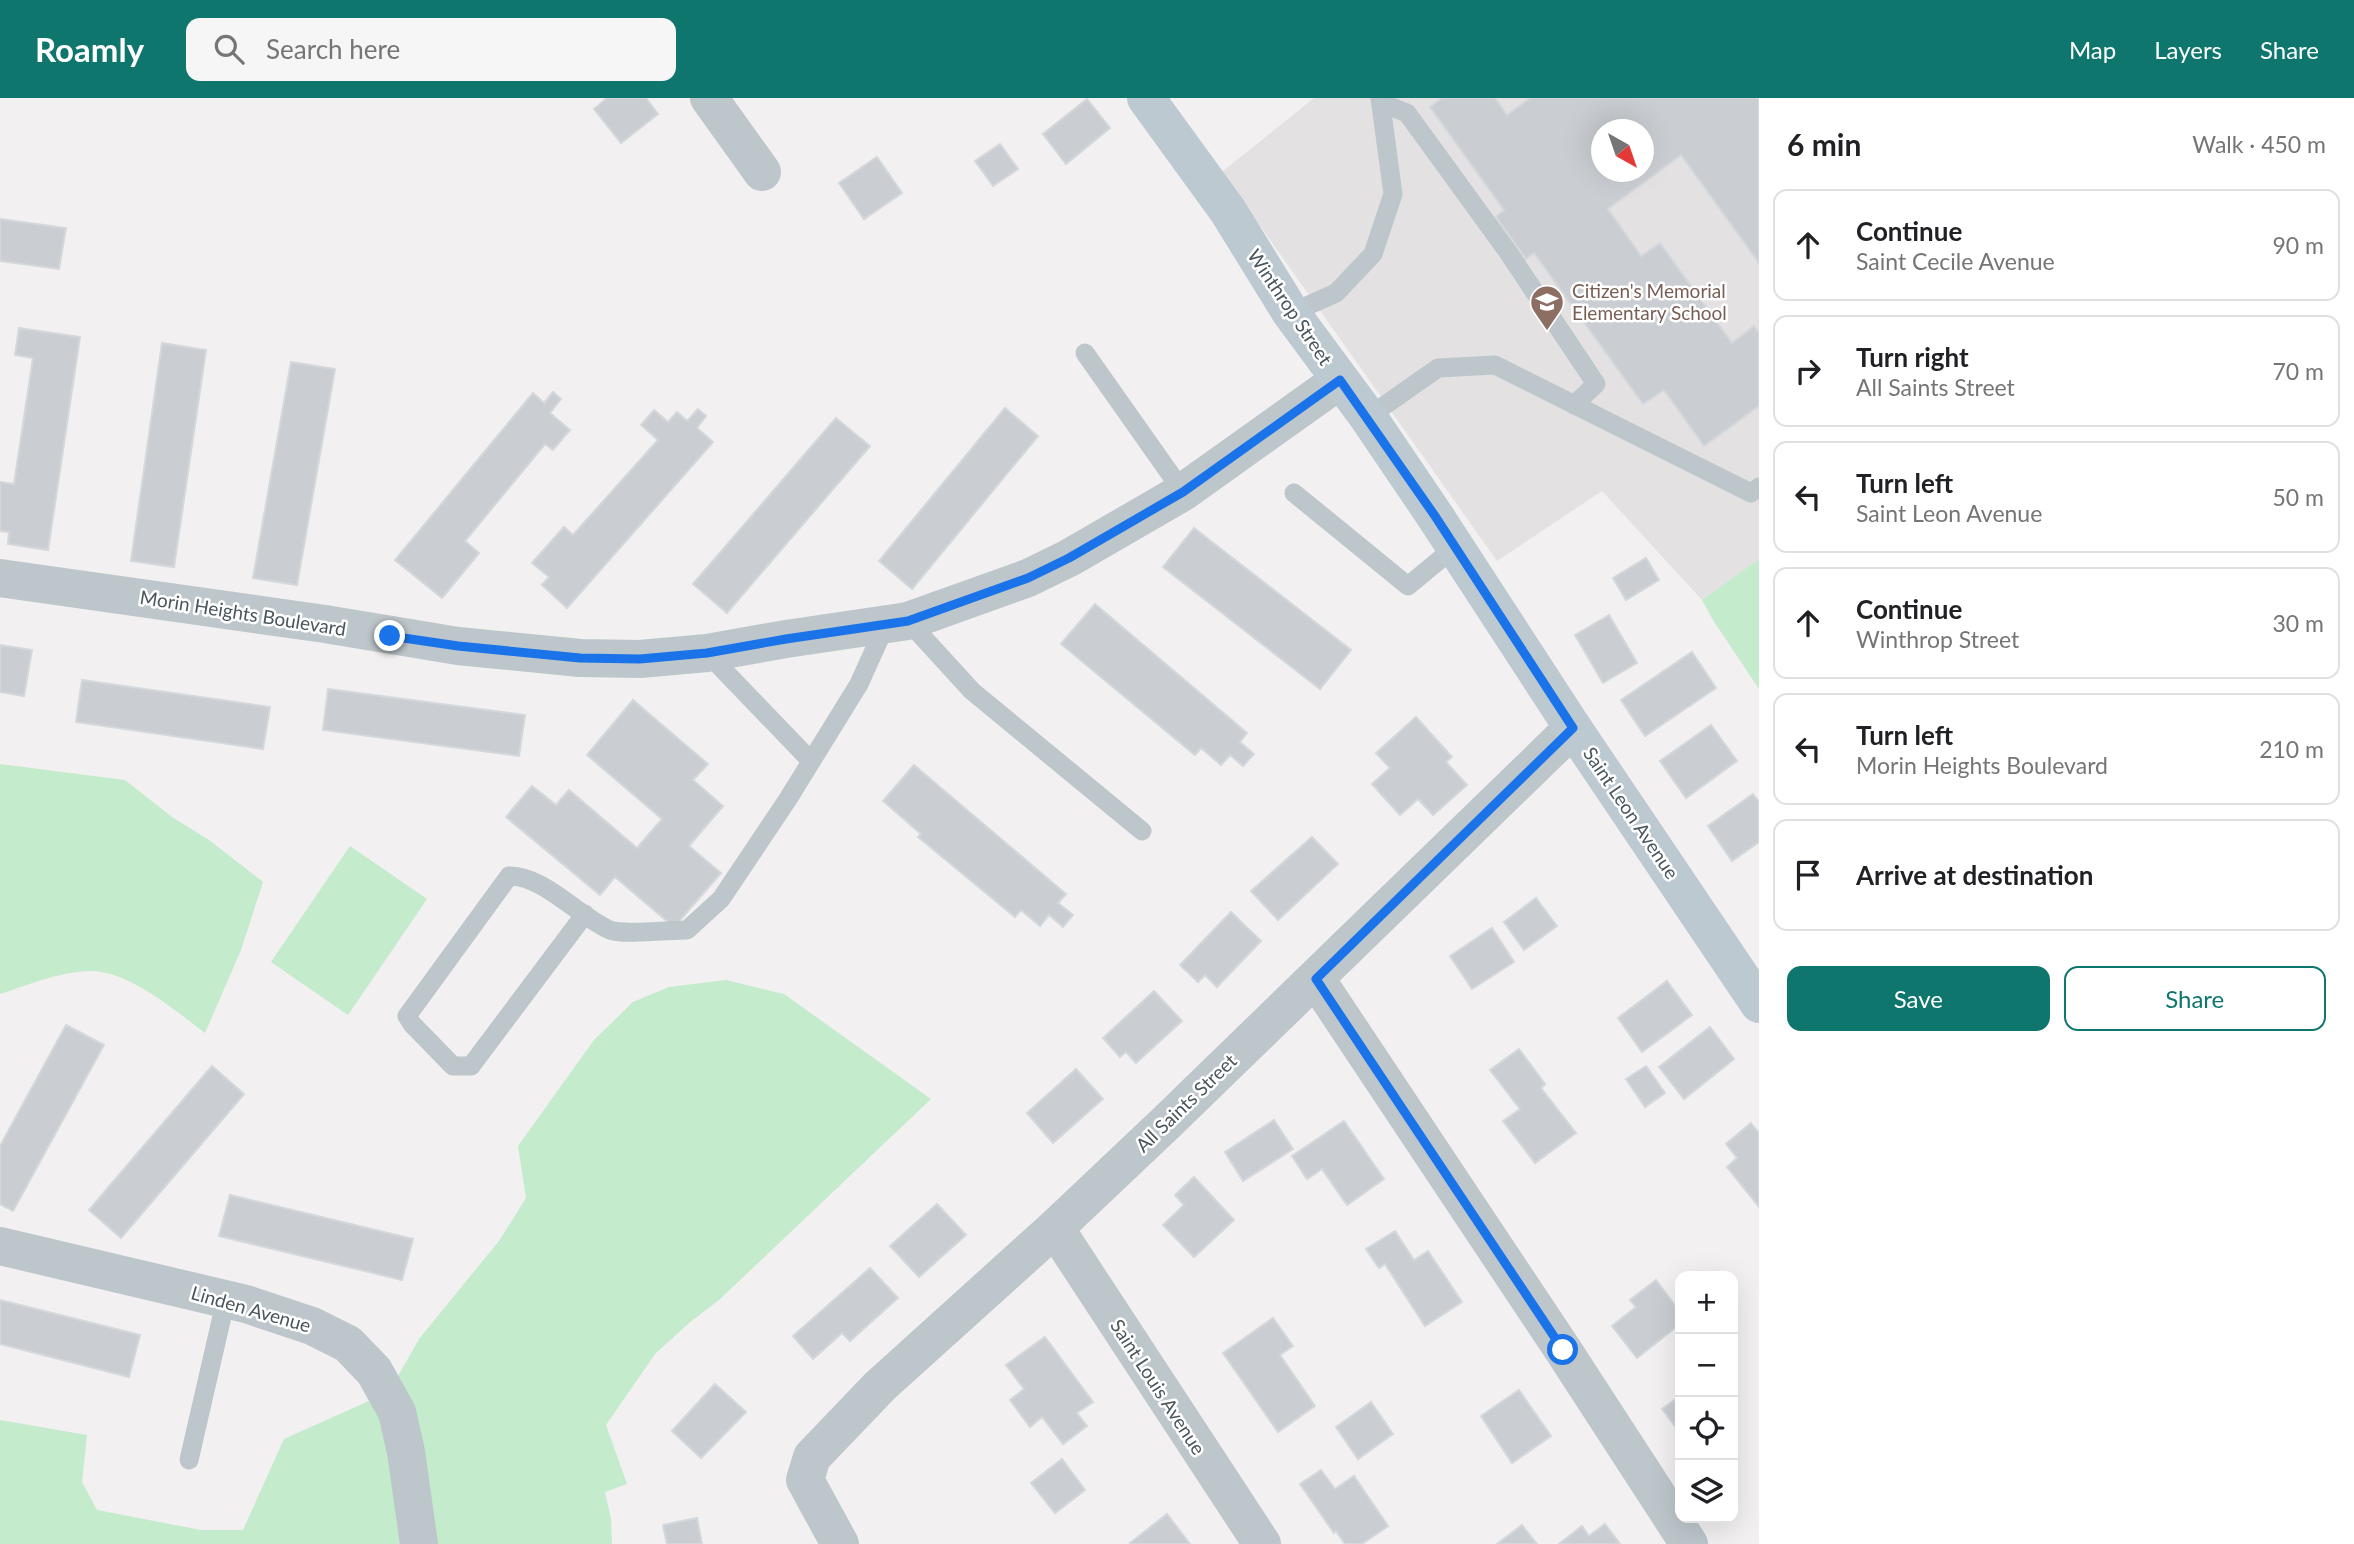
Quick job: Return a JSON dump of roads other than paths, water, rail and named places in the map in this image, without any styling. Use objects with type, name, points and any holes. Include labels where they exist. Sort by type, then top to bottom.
[{"type":"street","points":[[709,98],[762,172]]},
{"type":"street","name":"Winthrop Street","points":[[1146,98],[1228,211],[1290,313],[1368,417],[1435,516]]},
{"type":"street","name":"Morin Heights Boulevard","points":[[0,578],[325,624],[458,646],[580,658],[640,659],[707,653],[897,623],[1038,573],[1183,492],[1340,380]]},
{"type":"street","name":"Saint Leon Avenue","points":[[1435,516],[1573,728],[1759,1004]]},
{"type":"street","name":"All Saints Street","points":[[840,1544],[805,1480],[812,1457],[880,1386],[1055,1228],[1316,979],[1573,728]]},
{"type":"street","points":[[1316,979],[1689,1544]]},
{"type":"street","name":"Saint Louis Avenue","points":[[1055,1228],[1262,1544]]},
{"type":"street","name":"Linden Avenue","points":[[0,1246],[226,1300],[312,1326],[348,1344],[374,1371],[397,1412],[407,1452],[419,1544]]},
{"type":"lane","points":[[1290,313],[1336,293],[1373,254],[1393,194],[1380,101]]},
{"type":"lane","points":[[1380,101],[1407,113],[1508,251],[1596,384],[1573,405]]},
{"type":"lane","points":[[1085,353],[1183,492]]},
{"type":"lane","points":[[1368,417],[1438,368],[1494,365],[1751,493],[1759,487]]},
{"type":"lane","points":[[1294,493],[1408,586],[1455,547]]},
{"type":"lane","points":[[585,914],[471,1066],[453,1066],[407,1016],[509,876],[523,876],[585,914],[612,932],[687,930],[721,899],[897,623],[972,691],[1142,831]]},
{"type":"lane","points":[[707,653],[811,761]]},
{"type":"lane","points":[[189,1460],[226,1300]]},
{"type":"place","name":"Citizen's Memorial Elementary School","points":[[1547,332]]}]
